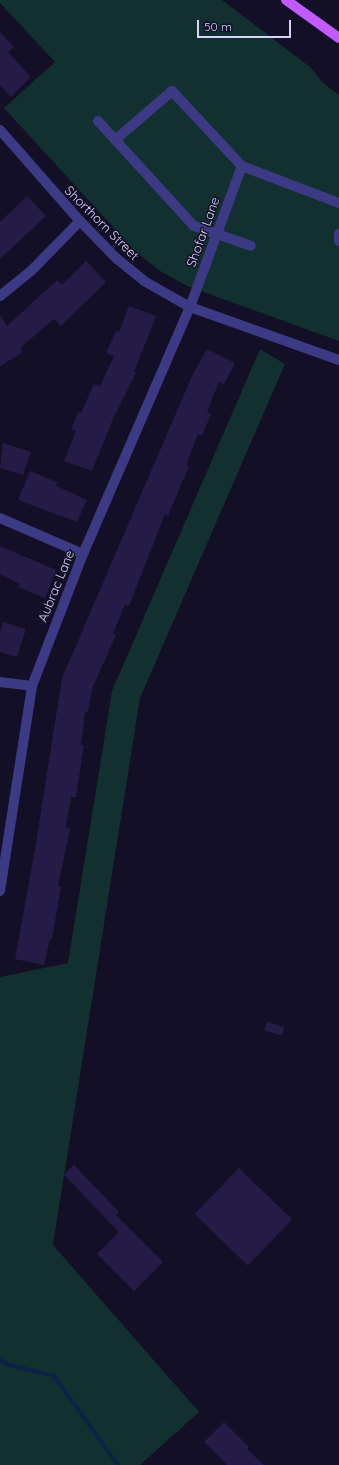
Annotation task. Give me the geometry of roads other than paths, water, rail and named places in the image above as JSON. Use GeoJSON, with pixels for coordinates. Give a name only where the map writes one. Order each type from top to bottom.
{"type":"FeatureCollection","features":[{"type":"Feature","properties":{"kind":"main road"},"geometry":{"type":"LineString","coordinates":[[286,0],[339,38]]}},
{"type":"Feature","properties":{"kind":"street"},"geometry":{"type":"LineString","coordinates":[[115,140],[172,91],[242,166],[339,203]]}},
{"type":"Feature","properties":{"kind":"street"},"geometry":{"type":"LineString","coordinates":[[98,121],[194,226],[251,246]]}},
{"type":"Feature","properties":{"kind":"street","name":"Shorthorn Street"},"geometry":{"type":"LineString","coordinates":[[0,130],[80,221],[116,258],[144,281],[190,307],[339,360]]}},
{"type":"Feature","properties":{"kind":"street","name":"Shofar Lane"},"geometry":{"type":"LineString","coordinates":[[190,307],[242,166]]}},
{"type":"Feature","properties":{"kind":"street"},"geometry":{"type":"LineString","coordinates":[[0,296],[31,271],[80,221]]}},
{"type":"Feature","properties":{"kind":"street"},"geometry":{"type":"LineString","coordinates":[[339,234],[339,241]]}},
{"type":"Feature","properties":{"kind":"street","name":"Aubrac Lane"},"geometry":{"type":"LineString","coordinates":[[0,891],[32,686],[83,554],[190,307]]}},
{"type":"Feature","properties":{"kind":"street"},"geometry":{"type":"LineString","coordinates":[[0,518],[83,554]]}},
{"type":"Feature","properties":{"kind":"street"},"geometry":{"type":"LineString","coordinates":[[0,682],[32,686]]}},
{"type":"Feature","properties":{"kind":"waterway"},"geometry":{"type":"LineString","coordinates":[[0,1360],[9,1365],[54,1376],[118,1465]]}}]}
